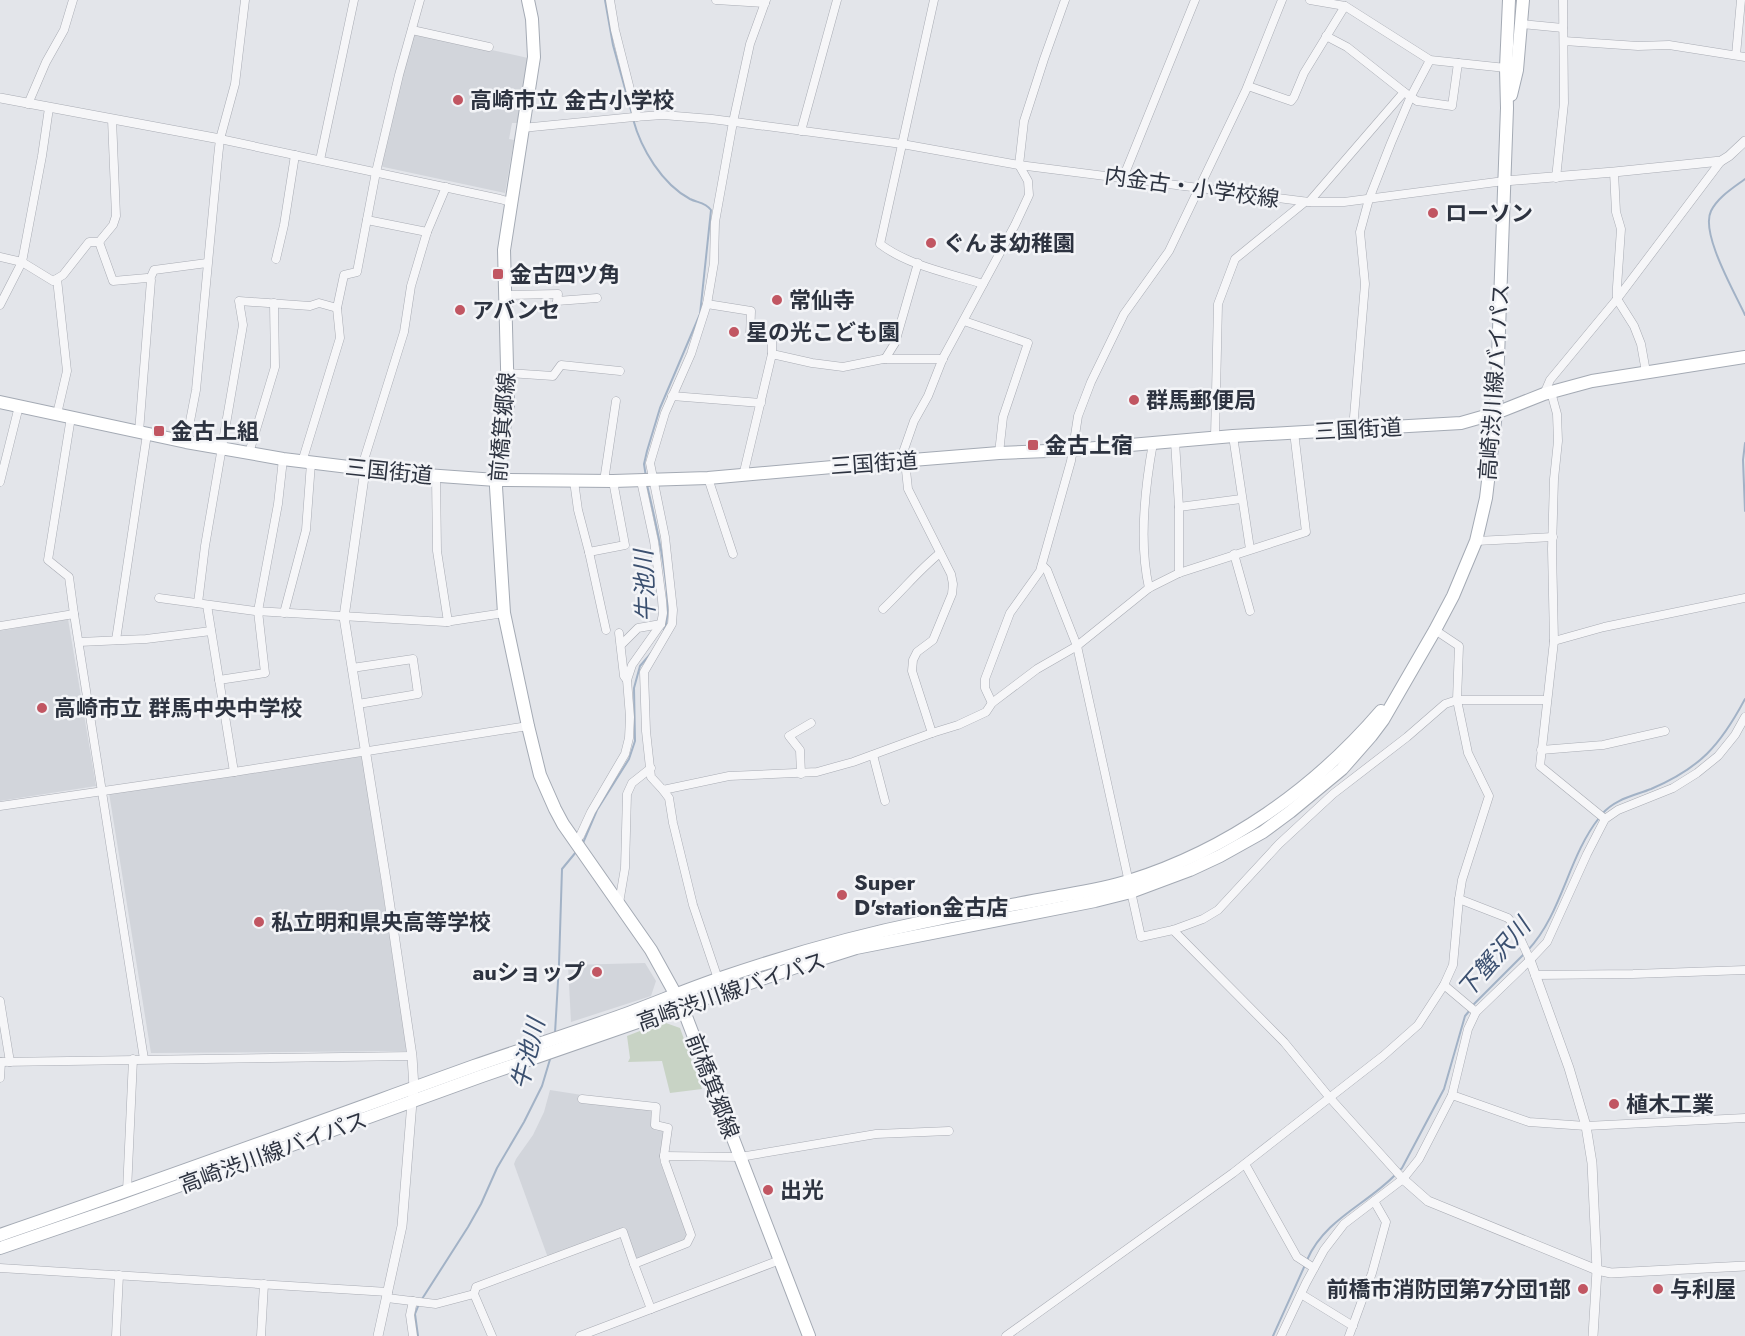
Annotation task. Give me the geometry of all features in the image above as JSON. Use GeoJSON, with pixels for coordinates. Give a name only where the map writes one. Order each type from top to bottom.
{"type":"FeatureCollection","features":[{"type":"Feature","properties":{"kind":"main road","name":"高崎渋川線バイパス"},"geometry":{"type":"LineString","coordinates":[[0,1248],[799,966],[856,948],[1095,902],[1238,833],[1286,801],[1326,768],[1352,743],[1410,675],[1453,596],[1476,541],[1486,498],[1496,413],[1509,0]]}},
{"type":"Feature","properties":{"kind":"main road","name":"高崎渋川線バイパス"},"geometry":{"type":"LineString","coordinates":[[1507,108],[1517,70],[1523,0]]}},
{"type":"Feature","properties":{"kind":"main road","name":"前橋箕郷線"},"geometry":{"type":"LineString","coordinates":[[530,2],[534,32],[534,57],[504,250],[508,405],[496,480],[504,613],[528,726],[540,775],[547,792],[555,809],[651,950],[677,994],[809,1336]]}},
{"type":"Feature","properties":{"kind":"main road","name":"三国街道"},"geometry":{"type":"LineString","coordinates":[[0,402],[186,442],[283,459],[365,470],[496,480],[609,481],[743,476],[799,469],[999,453],[1072,450],[1215,437],[1461,423],[1496,413],[1547,393],[1592,381],[1745,357]]}},
{"type":"Feature","properties":{"kind":"main road","name":"高崎渋川線バイパス"},"geometry":{"type":"LineString","coordinates":[[0,1235],[796,953],[853,937],[973,912],[1093,890],[1130,886]]}},
{"type":"Feature","properties":{"kind":"street"},"geometry":{"type":"LineString","coordinates":[[28,104],[46,62],[64,30],[73,0]]}},
{"type":"Feature","properties":{"kind":"street"},"geometry":{"type":"LineString","coordinates":[[186,442],[196,390],[220,139],[235,84],[244,0]]}},
{"type":"Feature","properties":{"kind":"street"},"geometry":{"type":"LineString","coordinates":[[320,160],[354,0]]}},
{"type":"Feature","properties":{"kind":"street"},"geometry":{"type":"LineString","coordinates":[[285,613],[306,530],[306,462],[340,338],[337,308],[344,275],[357,272],[376,172],[420,0]]}},
{"type":"Feature","properties":{"kind":"street"},"geometry":{"type":"LineString","coordinates":[[610,0],[633,117]]}},
{"type":"Feature","properties":{"kind":"street"},"geometry":{"type":"LineString","coordinates":[[627,680],[632,665],[661,624],[663,613],[647,480],[656,440],[691,354],[707,304],[714,263],[715,222],[733,122],[750,44],[766,1],[716,0]]}},
{"type":"Feature","properties":{"kind":"street"},"geometry":{"type":"LineString","coordinates":[[801,130],[837,0]]}},
{"type":"Feature","properties":{"kind":"street"},"geometry":{"type":"LineString","coordinates":[[934,0],[880,244],[918,263],[983,284]]}},
{"type":"Feature","properties":{"kind":"street"},"geometry":{"type":"LineString","coordinates":[[932,733],[912,671],[913,660],[917,652],[933,640],[952,594],[953,584],[951,574],[908,489],[902,461],[914,421],[928,396],[943,359],[1029,195],[1028,181],[1019,165],[1024,121],[1065,0]]}},
{"type":"Feature","properties":{"kind":"street"},"geometry":{"type":"LineString","coordinates":[[1123,178],[1195,0]]}},
{"type":"Feature","properties":{"kind":"street"},"geometry":{"type":"LineString","coordinates":[[992,704],[985,688],[985,679],[1010,613],[1040,571],[1071,461],[1078,416],[1095,372],[1124,314],[1169,251],[1248,86],[1282,0]]}},
{"type":"Feature","properties":{"kind":"street"},"geometry":{"type":"LineString","coordinates":[[1310,0],[1344,6],[1430,60],[1506,68]]}},
{"type":"Feature","properties":{"kind":"street"},"geometry":{"type":"LineString","coordinates":[[1556,178],[1564,109],[1563,0]]}},
{"type":"Feature","properties":{"kind":"street"},"geometry":{"type":"LineString","coordinates":[[1736,55],[1741,0]]}},
{"type":"Feature","properties":{"kind":"street"},"geometry":{"type":"LineString","coordinates":[[1248,86],[1292,101],[1304,73],[1344,6]]}},
{"type":"Feature","properties":{"kind":"street"},"geometry":{"type":"LineString","coordinates":[[1521,24],[1563,28]]}},
{"type":"Feature","properties":{"kind":"street"},"geometry":{"type":"LineString","coordinates":[[412,30],[489,47]]}},
{"type":"Feature","properties":{"kind":"street"},"geometry":{"type":"LineString","coordinates":[[1326,36],[1347,47],[1417,101],[1452,106],[1458,63]]}},
{"type":"Feature","properties":{"kind":"street"},"geometry":{"type":"LineString","coordinates":[[1564,41],[1627,46],[1669,45],[1745,57]]}},
{"type":"Feature","properties":{"kind":"street"},"geometry":{"type":"LineString","coordinates":[[1215,437],[1216,313],[1235,259],[1307,202],[1408,94],[1430,60]]}},
{"type":"Feature","properties":{"kind":"street"},"geometry":{"type":"LineString","coordinates":[[1353,429],[1365,284],[1360,232],[1369,199],[1408,94]]}},
{"type":"Feature","properties":{"kind":"street"},"geometry":{"type":"LineString","coordinates":[[0,98],[220,139],[510,202]]}},
{"type":"Feature","properties":{"kind":"street"},"geometry":{"type":"LineString","coordinates":[[0,304],[22,262],[49,108]]}},
{"type":"Feature","properties":{"kind":"street","name":"内金古・小学校線"},"geometry":{"type":"LineString","coordinates":[[522,128],[663,116],[733,122],[902,144],[1019,165],[1307,202],[1369,199],[1504,182],[1720,160]]}},
{"type":"Feature","properties":{"kind":"street"},"geometry":{"type":"LineString","coordinates":[[0,257],[22,262],[53,281],[63,275],[89,243],[99,242],[113,225],[116,216],[111,120]]}},
{"type":"Feature","properties":{"kind":"street"},"geometry":{"type":"LineString","coordinates":[[1605,819],[1540,766],[1554,641],[1554,479],[1558,441],[1557,414],[1547,393],[1550,380],[1668,233],[1720,160],[1729,156],[1745,141]]}},
{"type":"Feature","properties":{"kind":"street"},"geometry":{"type":"LineString","coordinates":[[276,259],[284,225],[294,155]]}},
{"type":"Feature","properties":{"kind":"street"},"geometry":{"type":"LineString","coordinates":[[1614,172],[1616,212],[1621,229],[1617,299],[1634,326],[1641,345],[1646,372]]}},
{"type":"Feature","properties":{"kind":"street"},"geometry":{"type":"LineString","coordinates":[[378,1336],[402,1226],[414,1088],[412,1056],[345,617],[365,470],[363,462],[404,332],[411,286],[427,232],[446,187]]}},
{"type":"Feature","properties":{"kind":"street"},"geometry":{"type":"LineString","coordinates":[[367,220],[427,232]]}},
{"type":"Feature","properties":{"kind":"street"},"geometry":{"type":"LineString","coordinates":[[99,242],[113,281],[150,279]]}},
{"type":"Feature","properties":{"kind":"street"},"geometry":{"type":"LineString","coordinates":[[116,640],[143,433],[150,279],[154,270],[207,263]]}},
{"type":"Feature","properties":{"kind":"street"},"geometry":{"type":"LineString","coordinates":[[885,359],[895,343],[918,263]]}},
{"type":"Feature","properties":{"kind":"street"},"geometry":{"type":"LineString","coordinates":[[57,279],[67,371],[57,414]]}},
{"type":"Feature","properties":{"kind":"street"},"geometry":{"type":"LineString","coordinates":[[504,295],[558,294],[557,301],[597,298]]}},
{"type":"Feature","properties":{"kind":"street"},"geometry":{"type":"LineString","coordinates":[[198,603],[205,546],[243,325],[239,301],[310,306],[319,303],[337,308]]}},
{"type":"Feature","properties":{"kind":"street"},"geometry":{"type":"LineString","coordinates":[[249,453],[275,367],[274,303]]}},
{"type":"Feature","properties":{"kind":"street"},"geometry":{"type":"LineString","coordinates":[[707,304],[751,311],[750,337],[772,340],[772,354],[743,476]]}},
{"type":"Feature","properties":{"kind":"street"},"geometry":{"type":"LineString","coordinates":[[964,321],[1028,343],[1003,417],[999,453]]}},
{"type":"Feature","properties":{"kind":"street"},"geometry":{"type":"LineString","coordinates":[[772,354],[843,367],[885,359],[943,359]]}},
{"type":"Feature","properties":{"kind":"street"},"geometry":{"type":"LineString","coordinates":[[508,373],[554,376],[561,365],[620,371]]}},
{"type":"Feature","properties":{"kind":"street"},"geometry":{"type":"LineString","coordinates":[[672,396],[761,403]]}},
{"type":"Feature","properties":{"kind":"street"},"geometry":{"type":"LineString","coordinates":[[589,552],[625,545],[609,481],[616,401]]}},
{"type":"Feature","properties":{"kind":"street"},"geometry":{"type":"LineString","coordinates":[[0,482],[19,406]]}},
{"type":"Feature","properties":{"kind":"street"},"geometry":{"type":"LineString","coordinates":[[71,417],[48,560],[69,577],[144,1059]]}},
{"type":"Feature","properties":{"kind":"street"},"geometry":{"type":"LineString","coordinates":[[663,790],[729,776],[801,774],[832,768],[958,725],[986,712],[992,704],[1037,669],[1077,646],[1149,588],[1179,573],[1306,531],[1294,432]]}},
{"type":"Feature","properties":{"kind":"street"},"geometry":{"type":"LineString","coordinates":[[1233,436],[1250,549]]}},
{"type":"Feature","properties":{"kind":"street"},"geometry":{"type":"LineString","coordinates":[[1175,441],[1179,507],[1179,573]]}},
{"type":"Feature","properties":{"kind":"street"},"geometry":{"type":"LineString","coordinates":[[1149,588],[1144,568],[1146,484],[1153,443]]}},
{"type":"Feature","properties":{"kind":"street"},"geometry":{"type":"LineString","coordinates":[[219,680],[265,673],[258,611],[278,504],[283,459]]}},
{"type":"Feature","properties":{"kind":"street"},"geometry":{"type":"LineString","coordinates":[[436,476],[437,551],[448,622]]}},
{"type":"Feature","properties":{"kind":"street"},"geometry":{"type":"LineString","coordinates":[[708,478],[734,554]]}},
{"type":"Feature","properties":{"kind":"street"},"geometry":{"type":"LineString","coordinates":[[647,480],[665,537],[673,610],[672,624],[644,672],[646,731],[651,777],[669,798],[693,905],[718,979]]}},
{"type":"Feature","properties":{"kind":"street"},"geometry":{"type":"LineString","coordinates":[[574,481],[578,510],[606,630]]}},
{"type":"Feature","properties":{"kind":"street"},"geometry":{"type":"LineString","coordinates":[[1179,507],[1241,499]]}},
{"type":"Feature","properties":{"kind":"street"},"geometry":{"type":"LineString","coordinates":[[1476,541],[1553,537]]}},
{"type":"Feature","properties":{"kind":"street"},"geometry":{"type":"LineString","coordinates":[[884,609],[921,568],[940,553]]}},
{"type":"Feature","properties":{"kind":"street"},"geometry":{"type":"LineString","coordinates":[[1234,554],[1250,611]]}},
{"type":"Feature","properties":{"kind":"street"},"geometry":{"type":"LineString","coordinates":[[1042,565],[1047,570],[1077,646],[1141,937],[1173,930],[1203,919],[1218,910],[1280,844],[1333,794],[1407,737],[1445,704],[1457,699],[1547,700]]}},
{"type":"Feature","properties":{"kind":"street"},"geometry":{"type":"LineString","coordinates":[[159,598],[258,611],[448,622],[504,613]]}},
{"type":"Feature","properties":{"kind":"street"},"geometry":{"type":"LineString","coordinates":[[1554,641],[1604,627],[1745,598]]}},
{"type":"Feature","properties":{"kind":"street"},"geometry":{"type":"LineString","coordinates":[[207,605],[234,772]]}},
{"type":"Feature","properties":{"kind":"street"},"geometry":{"type":"LineString","coordinates":[[0,626],[74,614]]}},
{"type":"Feature","properties":{"kind":"street"},"geometry":{"type":"LineString","coordinates":[[621,645],[638,628],[661,624]]}},
{"type":"Feature","properties":{"kind":"street"},"geometry":{"type":"LineString","coordinates":[[1006,1336],[1245,1164],[1383,1056],[1418,1025],[1444,985],[1452,965],[1462,880],[1489,796],[1468,753],[1457,699],[1460,646],[1435,630]]}},
{"type":"Feature","properties":{"kind":"street"},"geometry":{"type":"LineString","coordinates":[[79,642],[146,639],[211,631]]}},
{"type":"Feature","properties":{"kind":"street"},"geometry":{"type":"LineString","coordinates":[[579,846],[580,836],[591,812],[625,754],[629,738],[629,697],[619,633]]}},
{"type":"Feature","properties":{"kind":"street"},"geometry":{"type":"LineString","coordinates":[[352,668],[413,659],[418,694],[358,704]]}},
{"type":"Feature","properties":{"kind":"street"},"geometry":{"type":"LineString","coordinates":[[629,697],[645,696]]}},
{"type":"Feature","properties":{"kind":"street"},"geometry":{"type":"LineString","coordinates":[[1281,1336],[1324,1250],[1344,1224],[1403,1179],[1419,1158],[1452,1095],[1468,1029],[1476,1012],[1547,942],[1605,819],[1618,810],[1673,789],[1698,773],[1718,756],[1735,735],[1745,717]]}},
{"type":"Feature","properties":{"kind":"street"},"geometry":{"type":"LineString","coordinates":[[801,774],[800,750],[789,736],[811,723]]}},
{"type":"Feature","properties":{"kind":"street"},"geometry":{"type":"LineString","coordinates":[[0,806],[528,726]]}},
{"type":"Feature","properties":{"kind":"street"},"geometry":{"type":"LineString","coordinates":[[1541,750],[1603,745],[1665,731]]}},
{"type":"Feature","properties":{"kind":"street"},"geometry":{"type":"LineString","coordinates":[[873,755],[885,801]]}},
{"type":"Feature","properties":{"kind":"street"},"geometry":{"type":"LineString","coordinates":[[619,904],[625,868],[627,794],[632,783],[651,768]]}},
{"type":"Feature","properties":{"kind":"street"},"geometry":{"type":"LineString","coordinates":[[1459,899],[1508,918],[1514,925],[1530,960],[1569,1068],[1586,1126],[1592,1163],[1597,1270],[1593,1336]]}},
{"type":"Feature","properties":{"kind":"street"},"geometry":{"type":"LineString","coordinates":[[1173,930],[1284,1042],[1330,1098],[1403,1179],[1428,1201],[1597,1270],[1611,1273],[1745,1266]]}},
{"type":"Feature","properties":{"kind":"street"},"geometry":{"type":"LineString","coordinates":[[1535,975],[1745,970]]}},
{"type":"Feature","properties":{"kind":"street"},"geometry":{"type":"LineString","coordinates":[[1444,985],[1476,1012]]}},
{"type":"Feature","properties":{"kind":"street"},"geometry":{"type":"LineString","coordinates":[[0,1000],[10,1062]]}},
{"type":"Feature","properties":{"kind":"street"},"geometry":{"type":"LineString","coordinates":[[0,1078],[1,1062],[412,1056]]}},
{"type":"Feature","properties":{"kind":"street"},"geometry":{"type":"LineString","coordinates":[[127,1191],[133,1059]]}},
{"type":"Feature","properties":{"kind":"street"},"geometry":{"type":"LineString","coordinates":[[1452,1095],[1528,1122],[1586,1126],[1745,1118]]}},
{"type":"Feature","properties":{"kind":"street"},"geometry":{"type":"LineString","coordinates":[[582,1099],[656,1107],[655,1125],[668,1128],[665,1162],[691,1235],[687,1243],[634,1264]]}},
{"type":"Feature","properties":{"kind":"street"},"geometry":{"type":"LineString","coordinates":[[664,1156],[740,1157],[876,1134],[949,1131]]}},
{"type":"Feature","properties":{"kind":"street"},"geometry":{"type":"LineString","coordinates":[[1245,1164],[1297,1257],[1314,1268]]}},
{"type":"Feature","properties":{"kind":"street"},"geometry":{"type":"LineString","coordinates":[[1349,1336],[1372,1273],[1386,1222],[1374,1201]]}},
{"type":"Feature","properties":{"kind":"street"},"geometry":{"type":"LineString","coordinates":[[492,1336],[474,1294],[476,1287],[623,1232],[651,1309]]}},
{"type":"Feature","properties":{"kind":"street"},"geometry":{"type":"LineString","coordinates":[[580,1336],[780,1260]]}},
{"type":"Feature","properties":{"kind":"street"},"geometry":{"type":"LineString","coordinates":[[0,1268],[264,1284],[388,1295],[419,1302],[444,1303],[474,1294]]}},
{"type":"Feature","properties":{"kind":"street"},"geometry":{"type":"LineString","coordinates":[[116,1336],[119,1275]]}},
{"type":"Feature","properties":{"kind":"street"},"geometry":{"type":"LineString","coordinates":[[261,1336],[264,1284]]}},
{"type":"Feature","properties":{"kind":"street"},"geometry":{"type":"LineString","coordinates":[[1301,1294],[1353,1326]]}},
{"type":"Feature","properties":{"kind":"street"},"geometry":{"type":"LineString","coordinates":[[412,1336],[410,1315],[419,1302]]}},
{"type":"Feature","properties":{"kind":"shaded area","name":"高崎市立 金古小学校"},"geometry":{"type":"Polygon","coordinates":[[[414,33],[528,58],[517,123],[512,123],[509,139],[514,140],[505,193],[379,166],[414,33]]]}},
{"type":"Feature","properties":{"kind":"shaded area","name":"高崎市立 群馬中央中学校"},"geometry":{"type":"Polygon","coordinates":[[[68,619],[96,786],[0,801],[0,631],[68,619]]]}},
{"type":"Feature","properties":{"kind":"shaded area","name":"私立明和県央高等学校"},"geometry":{"type":"Polygon","coordinates":[[[362,756],[407,1051],[151,1053],[109,793],[362,756]]]}},
{"type":"Feature","properties":{"kind":"shaded area"},"geometry":{"type":"Polygon","coordinates":[[[645,963],[656,981],[651,996],[571,1022],[568,965],[645,963]]]}},
{"type":"Feature","properties":{"kind":"shaded area"},"geometry":{"type":"Polygon","coordinates":[[[550,1090],[582,1095],[581,1101],[651,1110],[654,1130],[664,1133],[660,1162],[688,1236],[686,1241],[639,1259],[634,1256],[626,1233],[551,1257],[547,1255],[514,1164],[533,1135],[544,1112],[550,1090]]]}},
{"type":"Feature","properties":{"kind":"green space"},"geometry":{"type":"Polygon","coordinates":[[[663,1022],[680,1028],[702,1089],[670,1093],[662,1061],[628,1062],[630,1058],[627,1036],[663,1022]]]}},
{"type":"Feature","properties":{"kind":"waterway","name":"牛池川"},"geometry":{"type":"LineString","coordinates":[[605,0],[613,45],[632,114]]}},
{"type":"Feature","properties":{"kind":"waterway","name":"牛池川"},"geometry":{"type":"LineString","coordinates":[[633,119],[647,154],[662,175],[680,192],[711,210],[700,314],[660,408],[644,464],[646,477]]}},
{"type":"Feature","properties":{"kind":"waterway","name":"下蟹沢川"},"geometry":{"type":"LineString","coordinates":[[1745,179],[1718,201],[1711,211],[1709,221],[1714,248],[1745,315]]}},
{"type":"Feature","properties":{"kind":"waterway","name":"下蟹沢川"},"geometry":{"type":"LineString","coordinates":[[1745,443],[1743,460],[1745,511]]}},
{"type":"Feature","properties":{"kind":"waterway","name":"牛池川"},"geometry":{"type":"LineString","coordinates":[[647,485],[666,581],[667,618],[664,630]]}},
{"type":"Feature","properties":{"kind":"waterway","name":"牛池川"},"geometry":{"type":"LineString","coordinates":[[583,843],[597,810],[629,759],[635,741],[634,688],[640,666],[653,651]]}},
{"type":"Feature","properties":{"kind":"waterway","name":"下蟹沢川"},"geometry":{"type":"LineString","coordinates":[[1602,814],[1618,801],[1668,781],[1696,764],[1727,730],[1745,699]]}},
{"type":"Feature","properties":{"kind":"waterway","name":"下蟹沢川"},"geometry":{"type":"LineString","coordinates":[[1528,950],[1540,936],[1549,920],[1588,833],[1599,818]]}},
{"type":"Feature","properties":{"kind":"waterway","name":"牛池川"},"geometry":{"type":"LineString","coordinates":[[555,1033],[562,869],[576,852]]}},
{"type":"Feature","properties":{"kind":"waterway","name":"下蟹沢川"},"geometry":{"type":"LineString","coordinates":[[1473,1005],[1524,954]]}},
{"type":"Feature","properties":{"kind":"waterway","name":"下蟹沢川"},"geometry":{"type":"LineString","coordinates":[[1399,1171],[1444,1089],[1465,1016],[1470,1010]]}},
{"type":"Feature","properties":{"kind":"waterway","name":"牛池川"},"geometry":{"type":"LineString","coordinates":[[422,1299],[481,1204],[497,1168],[542,1086],[551,1056]]}},
{"type":"Feature","properties":{"kind":"waterway","name":"下蟹沢川"},"geometry":{"type":"LineString","coordinates":[[1307,1260],[1324,1234],[1335,1223],[1395,1175]]}},
{"type":"Feature","properties":{"kind":"waterway","name":"下蟹沢川"},"geometry":{"type":"LineString","coordinates":[[1273,1336],[1305,1265]]}},
{"type":"Feature","properties":{"kind":"waterway","name":"牛池川"},"geometry":{"type":"LineString","coordinates":[[418,1336],[415,1314],[419,1304]]}},
{"type":"Feature","properties":{"kind":"place","name":"高崎市立 金古小学校"},"geometry":{"type":"Point","coordinates":[458,100]}},
{"type":"Feature","properties":{"kind":"place","name":"ローソン"},"geometry":{"type":"Point","coordinates":[1433,213]}},
{"type":"Feature","properties":{"kind":"place","name":"ぐんま幼稚園"},"geometry":{"type":"Point","coordinates":[931,243]}},
{"type":"Feature","properties":{"kind":"place","name":"金古四ツ角"},"geometry":{"type":"Point","coordinates":[498,274]}},
{"type":"Feature","properties":{"kind":"place","name":"常仙寺"},"geometry":{"type":"Point","coordinates":[777,300]}},
{"type":"Feature","properties":{"kind":"place","name":"アバンセ"},"geometry":{"type":"Point","coordinates":[460,310]}},
{"type":"Feature","properties":{"kind":"place","name":"星の光こども園"},"geometry":{"type":"Point","coordinates":[734,332]}},
{"type":"Feature","properties":{"kind":"place","name":"群馬郵便局"},"geometry":{"type":"Point","coordinates":[1134,400]}},
{"type":"Feature","properties":{"kind":"place","name":"金古上組"},"geometry":{"type":"Point","coordinates":[159,431]}},
{"type":"Feature","properties":{"kind":"place","name":"金古上宿"},"geometry":{"type":"Point","coordinates":[1033,445]}},
{"type":"Feature","properties":{"kind":"place","name":"高崎市立 群馬中央中学校"},"geometry":{"type":"Point","coordinates":[42,708]}},
{"type":"Feature","properties":{"kind":"place","name":"Super D'station金古店"},"geometry":{"type":"Point","coordinates":[842,895]}},
{"type":"Feature","properties":{"kind":"place","name":"私立明和県央高等学校"},"geometry":{"type":"Point","coordinates":[259,922]}},
{"type":"Feature","properties":{"kind":"place","name":"auショップ"},"geometry":{"type":"Point","coordinates":[597,972]}},
{"type":"Feature","properties":{"kind":"place","name":"植木工業"},"geometry":{"type":"Point","coordinates":[1614,1104]}},
{"type":"Feature","properties":{"kind":"place","name":"出光"},"geometry":{"type":"Point","coordinates":[768,1190]}},
{"type":"Feature","properties":{"kind":"place","name":"前橋市消防団第7分団1部"},"geometry":{"type":"Point","coordinates":[1583,1289]}},
{"type":"Feature","properties":{"kind":"place","name":"与利屋"},"geometry":{"type":"Point","coordinates":[1658,1289]}}]}
